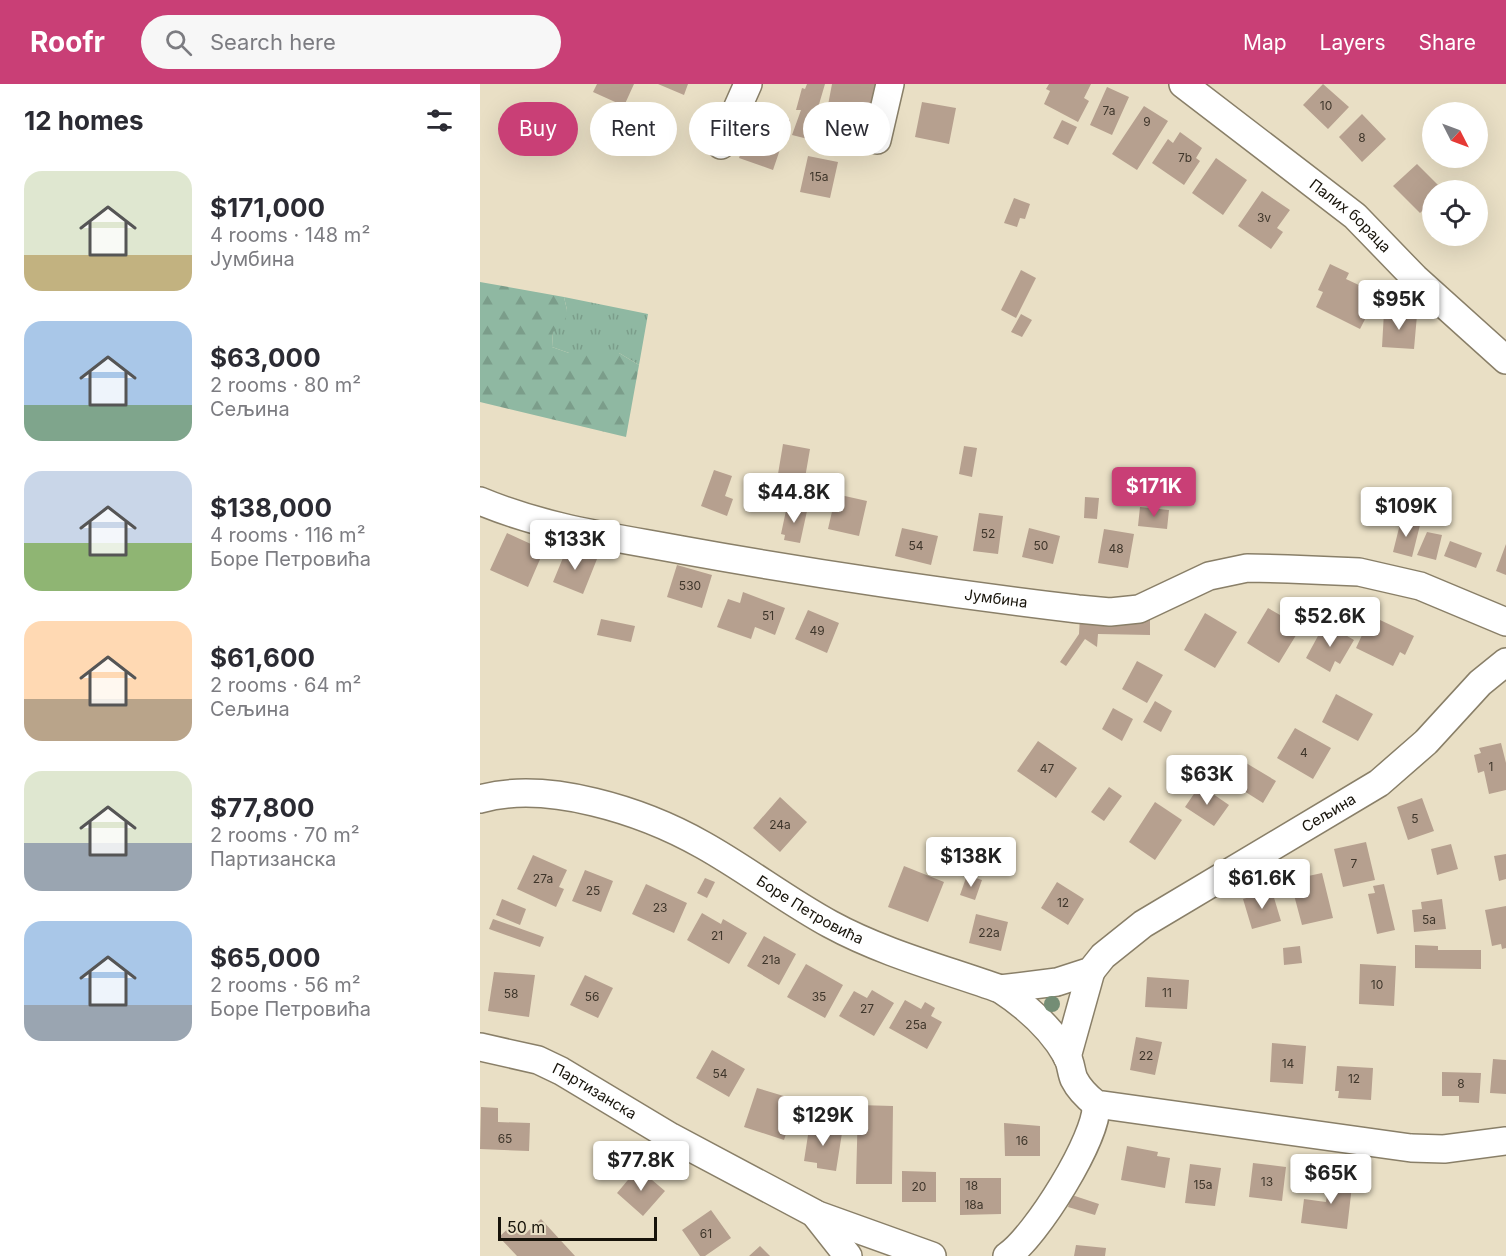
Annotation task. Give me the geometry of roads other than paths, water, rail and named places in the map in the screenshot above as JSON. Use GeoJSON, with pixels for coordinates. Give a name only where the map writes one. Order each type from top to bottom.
{"type":"FeatureCollection","features":[{"type":"Feature","properties":{"kind":"street"},"geometry":{"type":"LineString","coordinates":[[739,102],[747,84]]}},
{"type":"Feature","properties":{"kind":"street"},"geometry":{"type":"LineString","coordinates":[[886,102],[890,84]]}},
{"type":"Feature","properties":{"kind":"street","name":"Палих бораца"},"geometry":{"type":"LineString","coordinates":[[1183,84],[1355,216],[1422,285],[1506,360]]}},
{"type":"Feature","properties":{"kind":"street","name":"Јумбина"},"geometry":{"type":"LineString","coordinates":[[480,501],[516,516],[576,532],[791,570],[1066,608],[1110,612],[1139,609],[1209,576],[1247,568],[1288,569],[1359,572],[1420,586],[1506,622]]}},
{"type":"Feature","properties":{"kind":"street","name":"Сељина"},"geometry":{"type":"LineString","coordinates":[[1000,989],[1057,982],[1091,971],[1104,956],[1143,924],[1379,783],[1426,742],[1480,683],[1506,662]]}},
{"type":"Feature","properties":{"kind":"street","name":"Боре Петровића"},"geometry":{"type":"LineString","coordinates":[[480,799],[494,795],[537,792],[589,802],[644,818],[701,844],[831,924],[877,945],[1000,989],[1018,1000],[1036,1017],[1067,1057],[1074,1079],[1082,1092],[1095,1104]]}},
{"type":"Feature","properties":{"kind":"street"},"geometry":{"type":"LineString","coordinates":[[1067,1057],[1091,971]]}},
{"type":"Feature","properties":{"kind":"street","name":"Партизанска"},"geometry":{"type":"LineString","coordinates":[[480,1047],[538,1060],[561,1071],[711,1159],[814,1213],[848,1256]]}},
{"type":"Feature","properties":{"kind":"street"},"geometry":{"type":"LineString","coordinates":[[1007,1256],[1018,1249],[1046,1212],[1094,1123],[1095,1104],[1411,1148],[1444,1149],[1506,1141]]}},
{"type":"Feature","properties":{"kind":"street"},"geometry":{"type":"LineString","coordinates":[[814,1213],[932,1256]]}}]}
